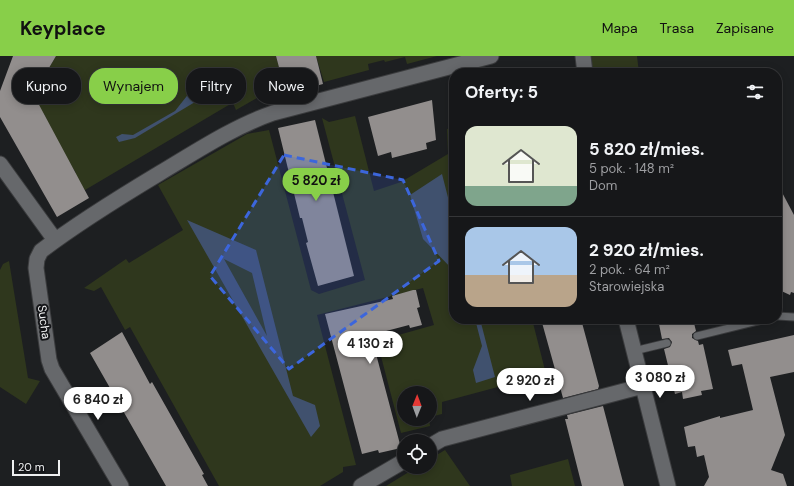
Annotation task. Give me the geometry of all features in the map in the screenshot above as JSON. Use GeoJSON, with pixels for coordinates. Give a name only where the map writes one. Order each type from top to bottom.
{"type":"FeatureCollection","features":[{"type":"Feature","properties":{"kind":"street","name":"Sucha"},"geometry":{"type":"LineString","coordinates":[[121,486],[52,369],[49,360],[36,268],[37,259],[41,251],[116,199],[206,146],[254,120],[273,113],[491,56]]}},
{"type":"Feature","properties":{"kind":"street"},"geometry":{"type":"LineString","coordinates":[[583,56],[584,68]]}},
{"type":"Feature","properties":{"kind":"street"},"geometry":{"type":"LineString","coordinates":[[0,164],[55,240]]}},
{"type":"Feature","properties":{"kind":"street"},"geometry":{"type":"LineString","coordinates":[[627,324],[668,486]]}},
{"type":"Feature","properties":{"kind":"street"},"geometry":{"type":"LineString","coordinates":[[437,442],[442,439],[643,386]]}},
{"type":"Feature","properties":{"kind":"street"},"geometry":{"type":"LineString","coordinates":[[361,486],[397,465]]}},
{"type":"Feature","properties":{"kind":"lane"},"geometry":{"type":"LineString","coordinates":[[782,316],[794,317]]}},
{"type":"Feature","properties":{"kind":"lane"},"geometry":{"type":"LineString","coordinates":[[697,336],[746,324]]}},
{"type":"Feature","properties":{"kind":"lane"},"geometry":{"type":"LineString","coordinates":[[634,351],[667,343]]}},
{"type":"Feature","properties":{"kind":"highlighted area"},"geometry":{"type":"Polygon","coordinates":[[[284,155],[403,180],[439,261],[289,369],[210,276],[284,155]]]}},
{"type":"Feature","properties":{"kind":"green space"},"geometry":{"type":"Polygon","coordinates":[[[56,56],[276,56],[279,68],[254,68],[254,100],[236,110],[233,104],[246,104],[246,68],[186,68],[186,104],[231,104],[85,190],[73,174],[76,173],[44,122],[47,120],[44,114],[40,116],[37,104],[81,104],[81,68],[49,68],[56,56]]]}},
{"type":"Feature","properties":{"kind":"green space"},"geometry":{"type":"Polygon","coordinates":[[[316,56],[437,56],[407,64],[405,57],[385,62],[384,60],[368,64],[369,70],[324,82],[316,56]]]}},
{"type":"Feature","properties":{"kind":"green space"},"geometry":{"type":"Polygon","coordinates":[[[591,56],[637,56],[638,68],[592,68],[591,56]]]}},
{"type":"Feature","properties":{"kind":"green space"},"geometry":{"type":"Polygon","coordinates":[[[355,116],[374,191],[401,182],[448,154],[447,129],[449,129],[449,324],[533,324],[546,374],[442,402],[442,414],[437,415],[437,386],[397,386],[397,418],[377,341],[434,325],[423,288],[317,315],[356,465],[343,467],[343,472],[320,486],[219,486],[130,327],[125,330],[101,287],[94,291],[84,288],[126,259],[129,263],[183,230],[158,185],[247,134],[269,130],[311,290],[319,294],[365,280],[322,118],[329,122],[355,116]]]}},
{"type":"Feature","properties":{"kind":"green space"},"geometry":{"type":"Polygon","coordinates":[[[9,261],[28,378],[40,381],[26,404],[0,387],[0,270],[3,264],[9,261]]]}},
{"type":"Feature","properties":{"kind":"green space"},"geometry":{"type":"Polygon","coordinates":[[[399,426],[430,426],[401,433],[399,426]]]}},
{"type":"Feature","properties":{"kind":"green space"},"geometry":{"type":"Polygon","coordinates":[[[445,450],[470,486],[386,486],[406,474],[437,474],[437,455],[445,450]]]}},
{"type":"Feature","properties":{"kind":"green space"},"geometry":{"type":"Polygon","coordinates":[[[568,459],[575,486],[512,486],[510,475],[568,459]]]}},
{"type":"Feature","properties":{"kind":"water"},"geometry":{"type":"Polygon","coordinates":[[[186,97],[186,104],[192,104],[135,138],[119,142],[116,137],[122,134],[133,135],[175,111],[186,97]]]}},
{"type":"Feature","properties":{"kind":"water"},"geometry":{"type":"Polygon","coordinates":[[[442,174],[449,201],[449,266],[423,239],[410,195],[442,174]]]}},
{"type":"Feature","properties":{"kind":"water"},"geometry":{"type":"Polygon","coordinates":[[[187,220],[256,250],[293,396],[315,405],[320,426],[311,437],[187,220]],[[224,259],[267,336],[252,273],[224,259]]]}},
{"type":"Feature","properties":{"kind":"water"},"geometry":{"type":"Polygon","coordinates":[[[476,324],[481,324],[495,377],[476,383],[473,370],[482,346],[476,324]]]}},
{"type":"Feature","properties":{"kind":"building"},"geometry":{"type":"Polygon","coordinates":[[[13,56],[56,56],[49,68],[12,68],[12,104],[39,104],[89,198],[57,217],[0,117],[0,91],[13,56]]]}},
{"type":"Feature","properties":{"kind":"building"},"geometry":{"type":"Polygon","coordinates":[[[276,56],[316,56],[323,84],[318,85],[318,68],[279,68],[276,56]]]}},
{"type":"Feature","properties":{"kind":"building"},"geometry":{"type":"Polygon","coordinates":[[[432,100],[436,140],[426,143],[427,149],[392,158],[391,152],[378,156],[368,117],[432,100]]]}},
{"type":"Feature","properties":{"kind":"building"},"geometry":{"type":"Polygon","coordinates":[[[315,120],[354,276],[318,286],[278,128],[315,120]]]}},
{"type":"Feature","properties":{"kind":"building"},"geometry":{"type":"Polygon","coordinates":[[[782,192],[794,215],[794,293],[791,292],[790,295],[782,291],[782,192]]]}},
{"type":"Feature","properties":{"kind":"building"},"geometry":{"type":"Polygon","coordinates":[[[416,290],[420,307],[417,308],[422,325],[410,328],[409,325],[371,335],[397,434],[397,449],[379,453],[378,450],[362,454],[325,314],[393,299],[392,296],[416,290]]]}},
{"type":"Feature","properties":{"kind":"building"},"geometry":{"type":"Polygon","coordinates":[[[542,324],[582,324],[599,386],[598,389],[563,398],[542,324]]]}},
{"type":"Feature","properties":{"kind":"building"},"geometry":{"type":"Polygon","coordinates":[[[659,324],[694,324],[696,331],[692,334],[692,338],[698,341],[699,345],[703,344],[713,389],[701,391],[702,395],[683,399],[682,392],[675,394],[664,349],[670,347],[672,342],[669,338],[662,339],[659,324]]]}},
{"type":"Feature","properties":{"kind":"building"},"geometry":{"type":"Polygon","coordinates":[[[122,332],[150,384],[152,382],[204,474],[202,475],[208,486],[166,486],[90,353],[122,332]]]}},
{"type":"Feature","properties":{"kind":"building"},"geometry":{"type":"Polygon","coordinates":[[[794,335],[794,372],[770,377],[785,435],[771,470],[783,474],[787,486],[704,486],[709,477],[704,455],[697,457],[695,446],[688,447],[684,427],[720,416],[720,418],[753,410],[742,364],[732,366],[728,350],[794,335]]]}},
{"type":"Feature","properties":{"kind":"building"},"geometry":{"type":"Polygon","coordinates":[[[603,406],[624,486],[582,486],[565,419],[568,419],[567,415],[603,406]]]}}]}
